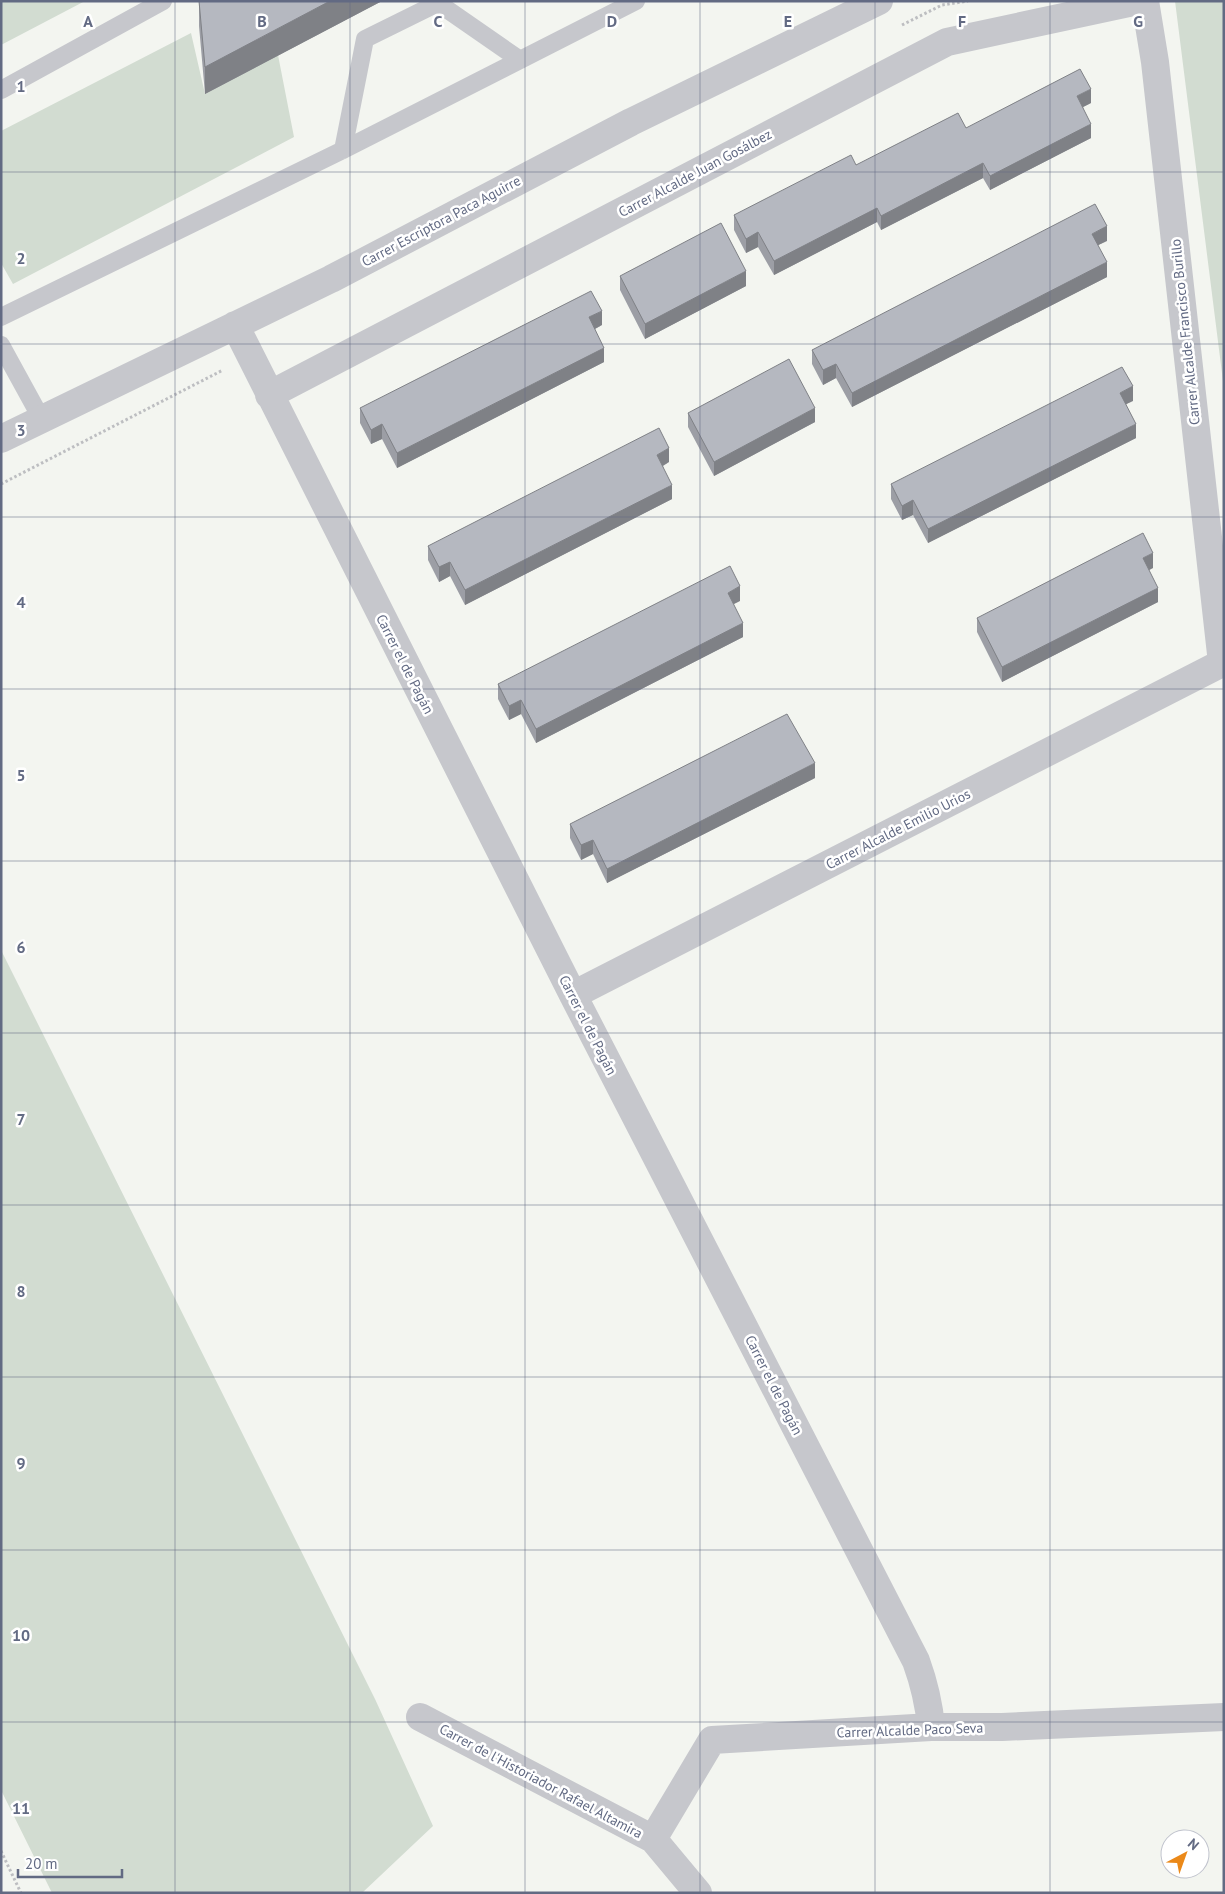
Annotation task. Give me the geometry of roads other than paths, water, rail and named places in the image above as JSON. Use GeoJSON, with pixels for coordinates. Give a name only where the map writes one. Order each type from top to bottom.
{"type":"FeatureCollection","features":[{"type":"Feature","properties":{"kind":"street","name":"Carrer Escriptora Paca Aguirre"},"geometry":{"type":"LineString","coordinates":[[1,439],[331,279],[631,122],[879,1]]}},
{"type":"Feature","properties":{"kind":"street","name":"Carrer Alcalde Juan Gosálbez"},"geometry":{"type":"LineString","coordinates":[[270,394],[947,42],[1138,1]]}},
{"type":"Feature","properties":{"kind":"street","name":"Carrer Alcalde Francisco Burillo"},"geometry":{"type":"LineString","coordinates":[[1145,1],[1155,62],[1223,663]]}},
{"type":"Feature","properties":{"kind":"street","name":"Carrer el de Pagán"},"geometry":{"type":"LineString","coordinates":[[235,325],[573,995],[916,1661],[925,1685],[931,1727]]}},
{"type":"Feature","properties":{"kind":"street","name":"Carrer Alcalde Emilio Urios"},"geometry":{"type":"LineString","coordinates":[[573,995],[1223,663]]}},
{"type":"Feature","properties":{"kind":"street","name":"Carrer de l'Historiador Rafael Altamira"},"geometry":{"type":"LineString","coordinates":[[420,1717],[653,1839],[698,1893]]}},
{"type":"Feature","properties":{"kind":"street","name":"Carrer Alcalde Paco Seva"},"geometry":{"type":"LineString","coordinates":[[653,1839],[712,1740],[931,1727],[1002,1727],[1224,1717]]}},
{"type":"Feature","properties":{"kind":"lane"},"geometry":{"type":"LineString","coordinates":[[1,90],[163,1]]}},
{"type":"Feature","properties":{"kind":"lane"},"geometry":{"type":"LineString","coordinates":[[598,21],[600,1]]}},
{"type":"Feature","properties":{"kind":"lane"},"geometry":{"type":"LineString","coordinates":[[1,317],[343,150],[636,1]]}},
{"type":"Feature","properties":{"kind":"lane"},"geometry":{"type":"LineString","coordinates":[[343,150],[365,38],[438,3],[520,60]]}},
{"type":"Feature","properties":{"kind":"lane"},"geometry":{"type":"LineString","coordinates":[[1,344],[41,418]]}}]}
